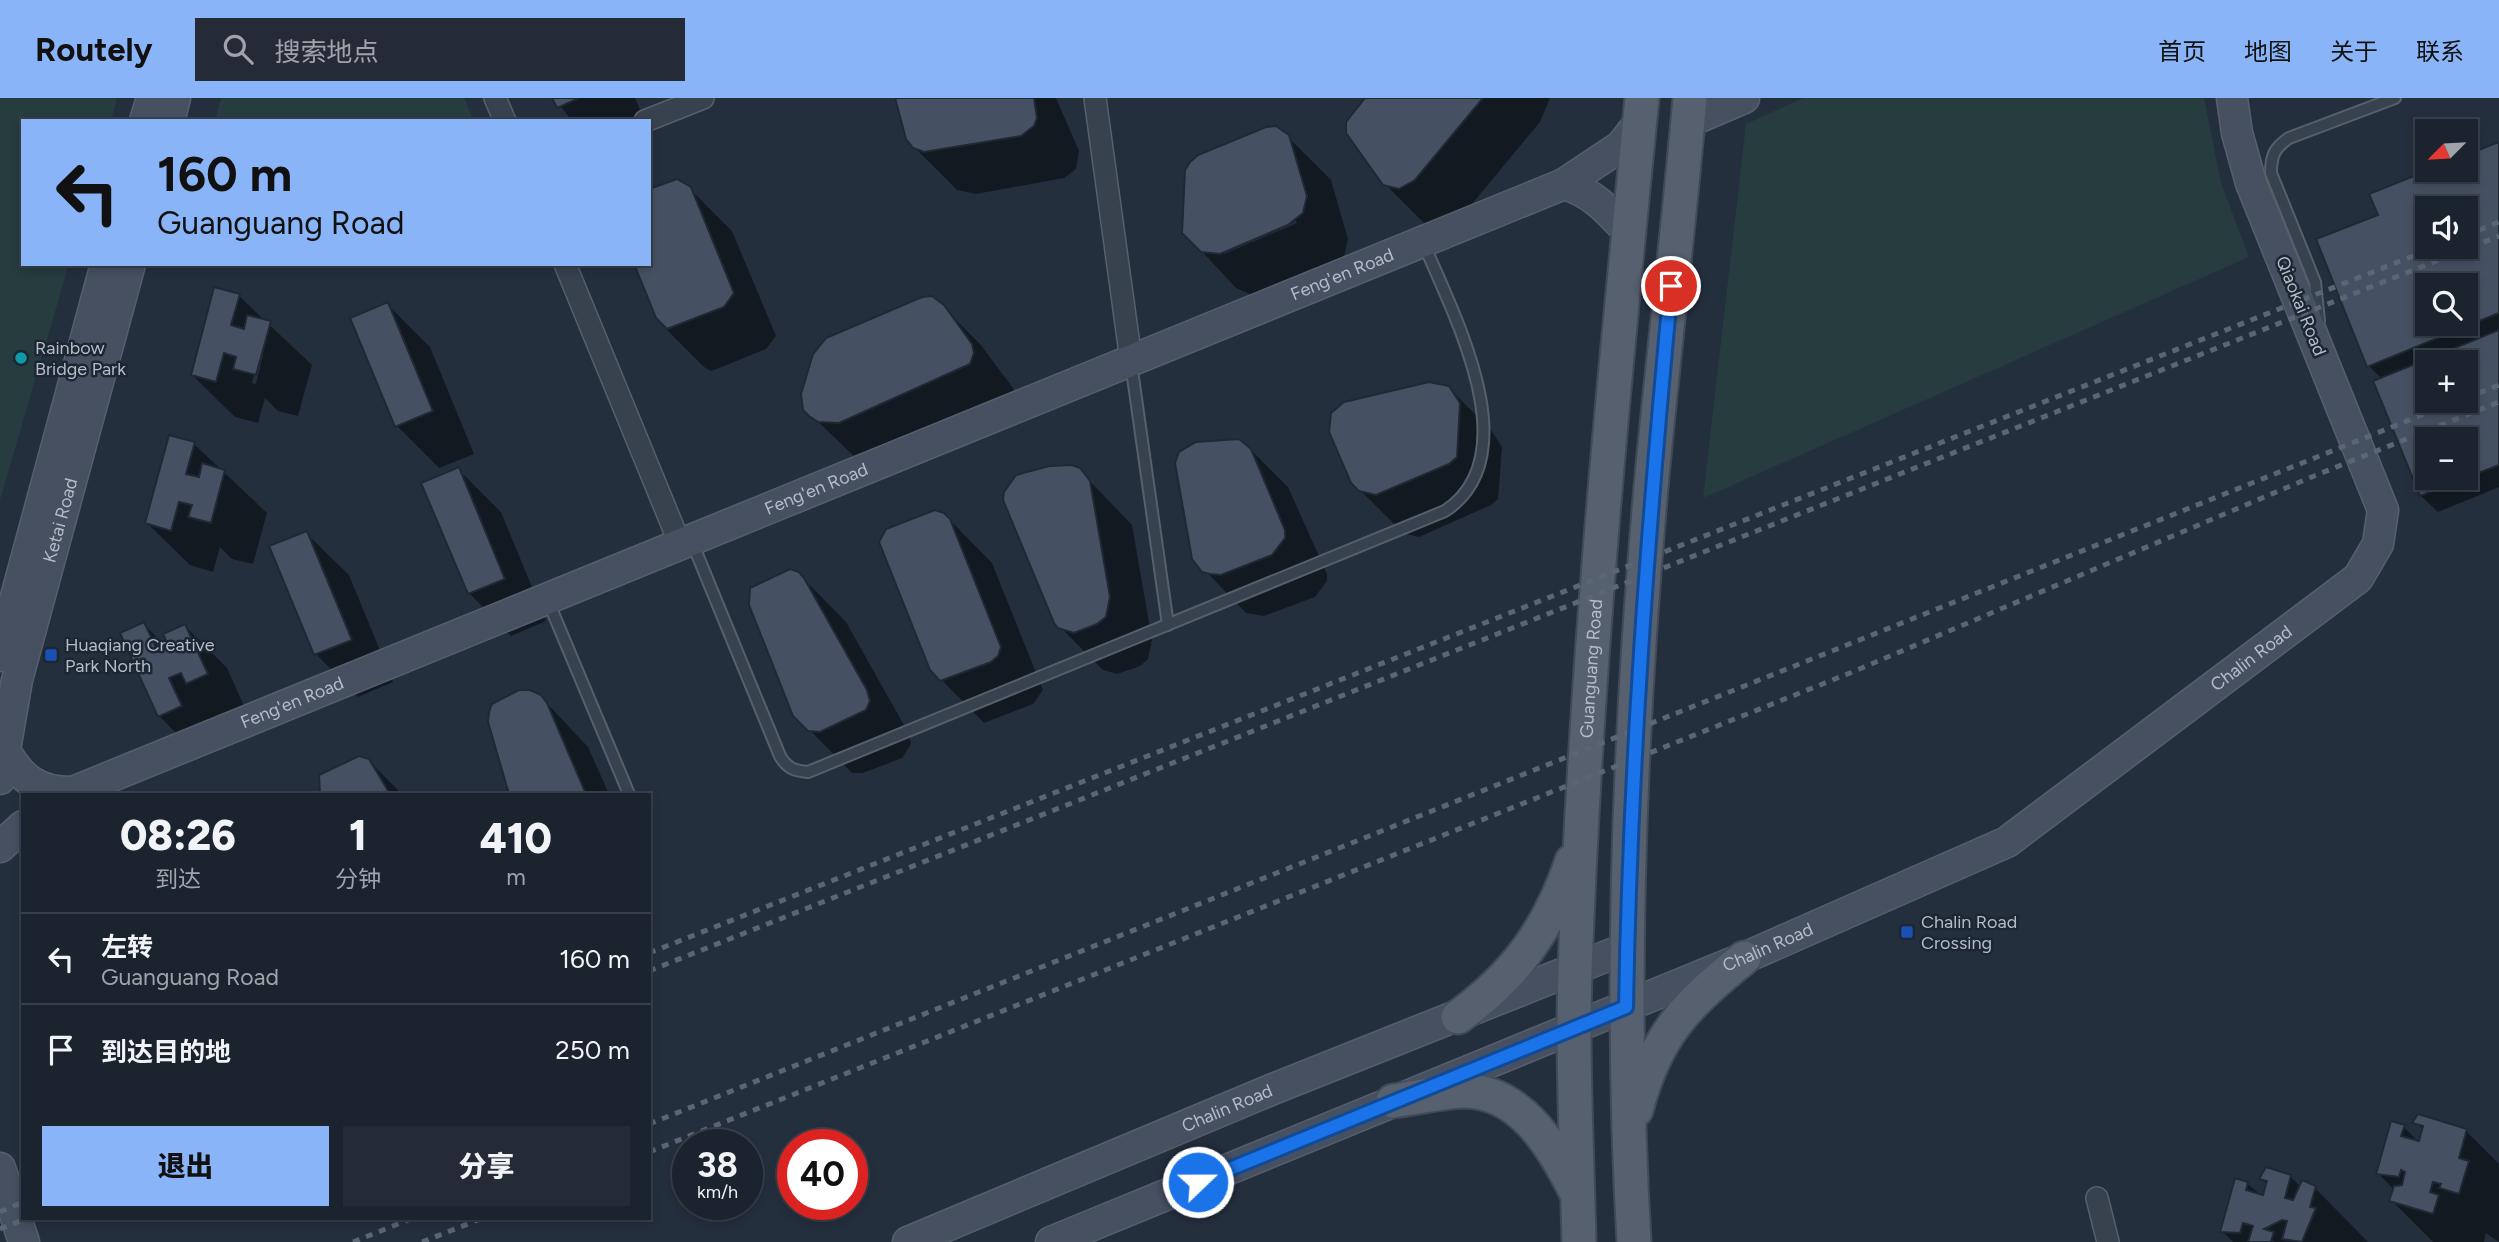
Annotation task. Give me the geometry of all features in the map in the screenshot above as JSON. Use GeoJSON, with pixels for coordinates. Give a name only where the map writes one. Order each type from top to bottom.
{"type":"FeatureCollection","features":[{"type":"Feature","properties":{"kind":"main road","name":"Guanguang Road"},"geometry":{"type":"LineString","coordinates":[[1579,1242],[1575,969],[1606,453],[1641,110]]}},
{"type":"Feature","properties":{"kind":"main road"},"geometry":{"type":"LineString","coordinates":[[1634,1242],[1628,1140],[1626,1007],[1637,690],[1651,491],[1689,110]]}},
{"type":"Feature","properties":{"kind":"main road"},"geometry":{"type":"LineString","coordinates":[[1458,1017],[1511,973],[1530,948],[1560,892],[1584,822]]}},
{"type":"Feature","properties":{"kind":"main road"},"geometry":{"type":"LineString","coordinates":[[1628,1140],[1654,1055],[1674,1022],[1698,995],[1744,958]]}},
{"type":"Feature","properties":{"kind":"main road"},"geometry":{"type":"LineString","coordinates":[[1393,1101],[1465,1091],[1486,1094],[1510,1104],[1545,1136],[1578,1195]]}},
{"type":"Feature","properties":{"kind":"street"},"geometry":{"type":"LineString","coordinates":[[146,119],[152,98]]}},
{"type":"Feature","properties":{"kind":"street"},"geometry":{"type":"LineString","coordinates":[[170,119],[175,98]]}},
{"type":"Feature","properties":{"kind":"street"},"geometry":{"type":"LineString","coordinates":[[495,98],[504,119]]}},
{"type":"Feature","properties":{"kind":"street"},"geometry":{"type":"LineString","coordinates":[[650,119],[704,98]]}},
{"type":"Feature","properties":{"kind":"street"},"geometry":{"type":"LineString","coordinates":[[1095,98],[1131,360]]}},
{"type":"Feature","properties":{"kind":"street"},"geometry":{"type":"LineString","coordinates":[[1689,110],[1744,98]]}},
{"type":"Feature","properties":{"kind":"street","name":"Qiaokai Road"},"geometry":{"type":"LineString","coordinates":[[2232,98],[2237,133],[2251,183],[2383,510]]}},
{"type":"Feature","properties":{"kind":"street","name":"Feng'en Road"},"geometry":{"type":"LineString","coordinates":[[4,749],[17,770],[31,784],[51,791],[69,793],[1564,184],[1621,146],[1641,110]]}},
{"type":"Feature","properties":{"kind":"street"},"geometry":{"type":"LineString","coordinates":[[1564,184],[1575,187],[1603,205],[1629,233]]}},
{"type":"Feature","properties":{"kind":"street","name":"Ketai Road"},"geometry":{"type":"LineString","coordinates":[[0,656],[105,266]]}},
{"type":"Feature","properties":{"kind":"street","name":"Ketai Road"},"geometry":{"type":"LineString","coordinates":[[0,779],[17,680],[129,266]]}},
{"type":"Feature","properties":{"kind":"street"},"geometry":{"type":"LineString","coordinates":[[566,266],[685,542]]}},
{"type":"Feature","properties":{"kind":"street","name":"Chalin Road"},"geometry":{"type":"LineString","coordinates":[[1051,1242],[1744,958],[2007,842],[2358,578],[2378,544],[2383,510]]}},
{"type":"Feature","properties":{"kind":"street"},"geometry":{"type":"LineString","coordinates":[[0,847],[21,828]]}},
{"type":"Feature","properties":{"kind":"street","name":"Chalin Road"},"geometry":{"type":"LineString","coordinates":[[908,1242],[1273,1089],[1627,948]]}},
{"type":"Feature","properties":{"kind":"street"},"geometry":{"type":"LineString","coordinates":[[0,1168],[24,1242]]}},
{"type":"Feature","properties":{"kind":"street"},"geometry":{"type":"LineString","coordinates":[[2097,1198],[2108,1242]]}},
{"type":"Feature","properties":{"kind":"lane"},"geometry":{"type":"LineString","coordinates":[[2323,362],[2315,282],[2271,173],[2271,157],[2279,145],[2289,138],[2395,98]]}},
{"type":"Feature","properties":{"kind":"lane"},"geometry":{"type":"LineString","coordinates":[[685,542],[780,756],[786,766],[795,771],[808,772],[1446,511],[1460,501],[1472,486],[1482,446],[1480,391],[1423,241]]}},
{"type":"Feature","properties":{"kind":"lane"},"geometry":{"type":"LineString","coordinates":[[1131,360],[1168,625]]}},
{"type":"Feature","properties":{"kind":"lane"},"geometry":{"type":"LineString","coordinates":[[547,599],[629,793]]}},
{"type":"Feature","properties":{"kind":"green space","name":"Rainbow Bridge Park"},"geometry":{"type":"Polygon","coordinates":[[[0,98],[117,98],[112,119],[21,119],[21,266],[68,266],[0,500],[0,98]]]}},
{"type":"Feature","properties":{"kind":"green space"},"geometry":{"type":"Polygon","coordinates":[[[221,98],[464,98],[473,119],[216,119],[221,98]]]}},
{"type":"Feature","properties":{"kind":"green space"},"geometry":{"type":"Polygon","coordinates":[[[1803,98],[2204,98],[2221,183],[2249,257],[1703,498],[1746,124],[1803,98]]]}},
{"type":"Feature","properties":{"kind":"building"},"geometry":{"type":"Polygon","coordinates":[[[552,98],[579,98],[557,108],[552,98]]]}},
{"type":"Feature","properties":{"kind":"building"},"geometry":{"type":"Polygon","coordinates":[[[895,98],[1034,98],[1037,118],[1034,126],[1021,136],[924,152],[913,148],[906,139],[895,98]]]}},
{"type":"Feature","properties":{"kind":"building"},"geometry":{"type":"Polygon","coordinates":[[[1365,98],[1483,98],[1415,180],[1399,189],[1383,185],[1346,133],[1346,122],[1365,98]]]}},
{"type":"Feature","properties":{"kind":"building"},"geometry":{"type":"Polygon","coordinates":[[[1276,126],[1289,135],[1307,196],[1303,213],[1288,225],[1220,254],[1201,252],[1182,233],[1185,170],[1198,155],[1266,127],[1276,126]]]}},
{"type":"Feature","properties":{"kind":"building"},"geometry":{"type":"Polygon","coordinates":[[[2499,142],[2499,313],[2478,322],[2478,273],[2415,273],[2415,336],[2443,336],[2367,367],[2316,239],[2378,215],[2369,194],[2415,176],[2415,182],[2478,182],[2478,150],[2499,142]]]}},
{"type":"Feature","properties":{"kind":"building"},"geometry":{"type":"Polygon","coordinates":[[[677,179],[691,187],[734,293],[724,307],[667,329],[656,318],[635,266],[651,266],[651,188],[677,179]]]}},
{"type":"Feature","properties":{"kind":"building"},"geometry":{"type":"Polygon","coordinates":[[[214,287],[240,294],[231,325],[244,329],[247,315],[271,321],[256,375],[233,369],[236,357],[224,353],[216,382],[191,375],[214,287]]]}},
{"type":"Feature","properties":{"kind":"building"},"geometry":{"type":"Polygon","coordinates":[[[932,296],[944,305],[972,344],[974,353],[970,364],[839,423],[818,422],[803,410],[801,394],[813,354],[826,338],[922,297],[932,296]]]}},
{"type":"Feature","properties":{"kind":"building"},"geometry":{"type":"Polygon","coordinates":[[[388,302],[433,411],[395,427],[350,318],[388,302]]]}},
{"type":"Feature","properties":{"kind":"building"},"geometry":{"type":"Polygon","coordinates":[[[2499,330],[2499,465],[2478,473],[2478,427],[2415,427],[2415,484],[2373,381],[2415,364],[2415,413],[2478,413],[2478,350],[2450,350],[2499,330]]]}},
{"type":"Feature","properties":{"kind":"building"},"geometry":{"type":"Polygon","coordinates":[[[1429,382],[1449,386],[1460,403],[1457,457],[1449,464],[1376,495],[1359,491],[1351,483],[1329,432],[1331,413],[1344,402],[1429,382]]]}},
{"type":"Feature","properties":{"kind":"building"},"geometry":{"type":"Polygon","coordinates":[[[169,435],[195,442],[186,474],[199,477],[202,463],[225,470],[211,523],[188,517],[192,505],[179,502],[171,531],[145,523],[169,435]]]}},
{"type":"Feature","properties":{"kind":"building"},"geometry":{"type":"Polygon","coordinates":[[[1239,439],[1251,449],[1285,530],[1285,538],[1272,555],[1221,575],[1210,574],[1202,572],[1192,559],[1175,463],[1179,452],[1196,442],[1239,439]]]}},
{"type":"Feature","properties":{"kind":"building"},"geometry":{"type":"Polygon","coordinates":[[[1072,465],[1080,468],[1090,481],[1110,597],[1106,617],[1097,624],[1074,633],[1058,628],[1054,623],[1003,500],[1004,492],[1016,475],[1049,466],[1072,465]]]}},
{"type":"Feature","properties":{"kind":"building"},"geometry":{"type":"Polygon","coordinates":[[[459,467],[505,579],[468,594],[421,483],[459,467]]]}},
{"type":"Feature","properties":{"kind":"building"},"geometry":{"type":"Polygon","coordinates":[[[2418,490],[2435,490],[2420,496],[2418,490]]]}},
{"type":"Feature","properties":{"kind":"building"},"geometry":{"type":"Polygon","coordinates":[[[935,510],[950,519],[1001,647],[998,656],[991,662],[940,681],[930,670],[879,542],[886,529],[935,510]]]}},
{"type":"Feature","properties":{"kind":"building"},"geometry":{"type":"Polygon","coordinates":[[[307,531],[352,640],[314,655],[269,546],[307,531]]]}},
{"type":"Feature","properties":{"kind":"building"},"geometry":{"type":"Polygon","coordinates":[[[790,569],[799,572],[804,578],[867,690],[870,701],[866,710],[820,732],[808,731],[793,716],[749,605],[750,588],[790,569]]]}},
{"type":"Feature","properties":{"kind":"building"},"geometry":{"type":"Polygon","coordinates":[[[144,622],[158,652],[169,647],[163,634],[185,624],[208,674],[186,684],[181,673],[169,678],[182,706],[158,717],[120,633],[144,622]]]}},
{"type":"Feature","properties":{"kind":"building"},"geometry":{"type":"Polygon","coordinates":[[[519,690],[530,690],[541,695],[547,703],[586,793],[509,793],[488,722],[492,704],[519,690]]]}},
{"type":"Feature","properties":{"kind":"building"},"geometry":{"type":"Polygon","coordinates":[[[359,756],[369,759],[389,793],[320,793],[319,775],[359,756]]]}},
{"type":"Feature","properties":{"kind":"building"},"geometry":{"type":"Polygon","coordinates":[[[2418,1114],[2467,1129],[2459,1158],[2469,1161],[2459,1194],[2439,1188],[2441,1184],[2433,1182],[2430,1192],[2439,1195],[2433,1214],[2389,1201],[2394,1186],[2402,1185],[2405,1172],[2401,1170],[2399,1177],[2376,1174],[2391,1121],[2405,1125],[2401,1136],[2419,1141],[2423,1126],[2412,1123],[2418,1114]]]}},
{"type":"Feature","properties":{"kind":"building"},"geometry":{"type":"Polygon","coordinates":[[[2266,1167],[2291,1175],[2285,1198],[2293,1200],[2302,1180],[2316,1186],[2310,1207],[2316,1208],[2302,1242],[2282,1239],[2287,1221],[2282,1220],[2264,1229],[2274,1232],[2271,1241],[2274,1242],[2248,1242],[2253,1226],[2243,1223],[2240,1233],[2220,1232],[2235,1178],[2248,1182],[2246,1190],[2263,1195],[2267,1181],[2259,1179],[2266,1167]]]}},
{"type":"Feature","properties":{"kind":"railway"},"geometry":{"type":"LineString","coordinates":[[2478,230],[2499,222]]}},
{"type":"Feature","properties":{"kind":"railway"},"geometry":{"type":"LineString","coordinates":[[651,970],[2499,236]]}},
{"type":"Feature","properties":{"kind":"railway"},"geometry":{"type":"LineString","coordinates":[[651,952],[2415,255]]}},
{"type":"Feature","properties":{"kind":"railway"},"geometry":{"type":"LineString","coordinates":[[2478,393],[2499,385]]}},
{"type":"Feature","properties":{"kind":"railway"},"geometry":{"type":"LineString","coordinates":[[651,1151],[1850,673],[2314,476],[2499,402]]}},
{"type":"Feature","properties":{"kind":"railway"},"geometry":{"type":"LineString","coordinates":[[651,1123],[2427,413]]}},
{"type":"Feature","properties":{"kind":"railway"},"geometry":{"type":"LineString","coordinates":[[0,1212],[21,1203]]}},
{"type":"Feature","properties":{"kind":"railway"},"geometry":{"type":"LineString","coordinates":[[0,1229],[22,1220]]}},
{"type":"Feature","properties":{"kind":"railway"},"geometry":{"type":"LineString","coordinates":[[353,1242],[408,1220]]}},
{"type":"Feature","properties":{"kind":"railway"},"geometry":{"type":"LineString","coordinates":[[422,1242],[478,1220]]}},
{"type":"Feature","properties":{"kind":"place","name":"Rainbow Bridge Park"},"geometry":{"type":"Point","coordinates":[21,358]}},
{"type":"Feature","properties":{"kind":"place","name":"Huaqiang Creative Park North"},"geometry":{"type":"Point","coordinates":[51,655]}},
{"type":"Feature","properties":{"kind":"place","name":"Chalin Road Crossing"},"geometry":{"type":"Point","coordinates":[1907,932]}},
{"type":"Feature","properties":{"kind":"route"},"geometry":{"type":"LineString","coordinates":[[1198,1182],[1626,1007],[1637,690],[1652,478],[1671,286]]}}]}
